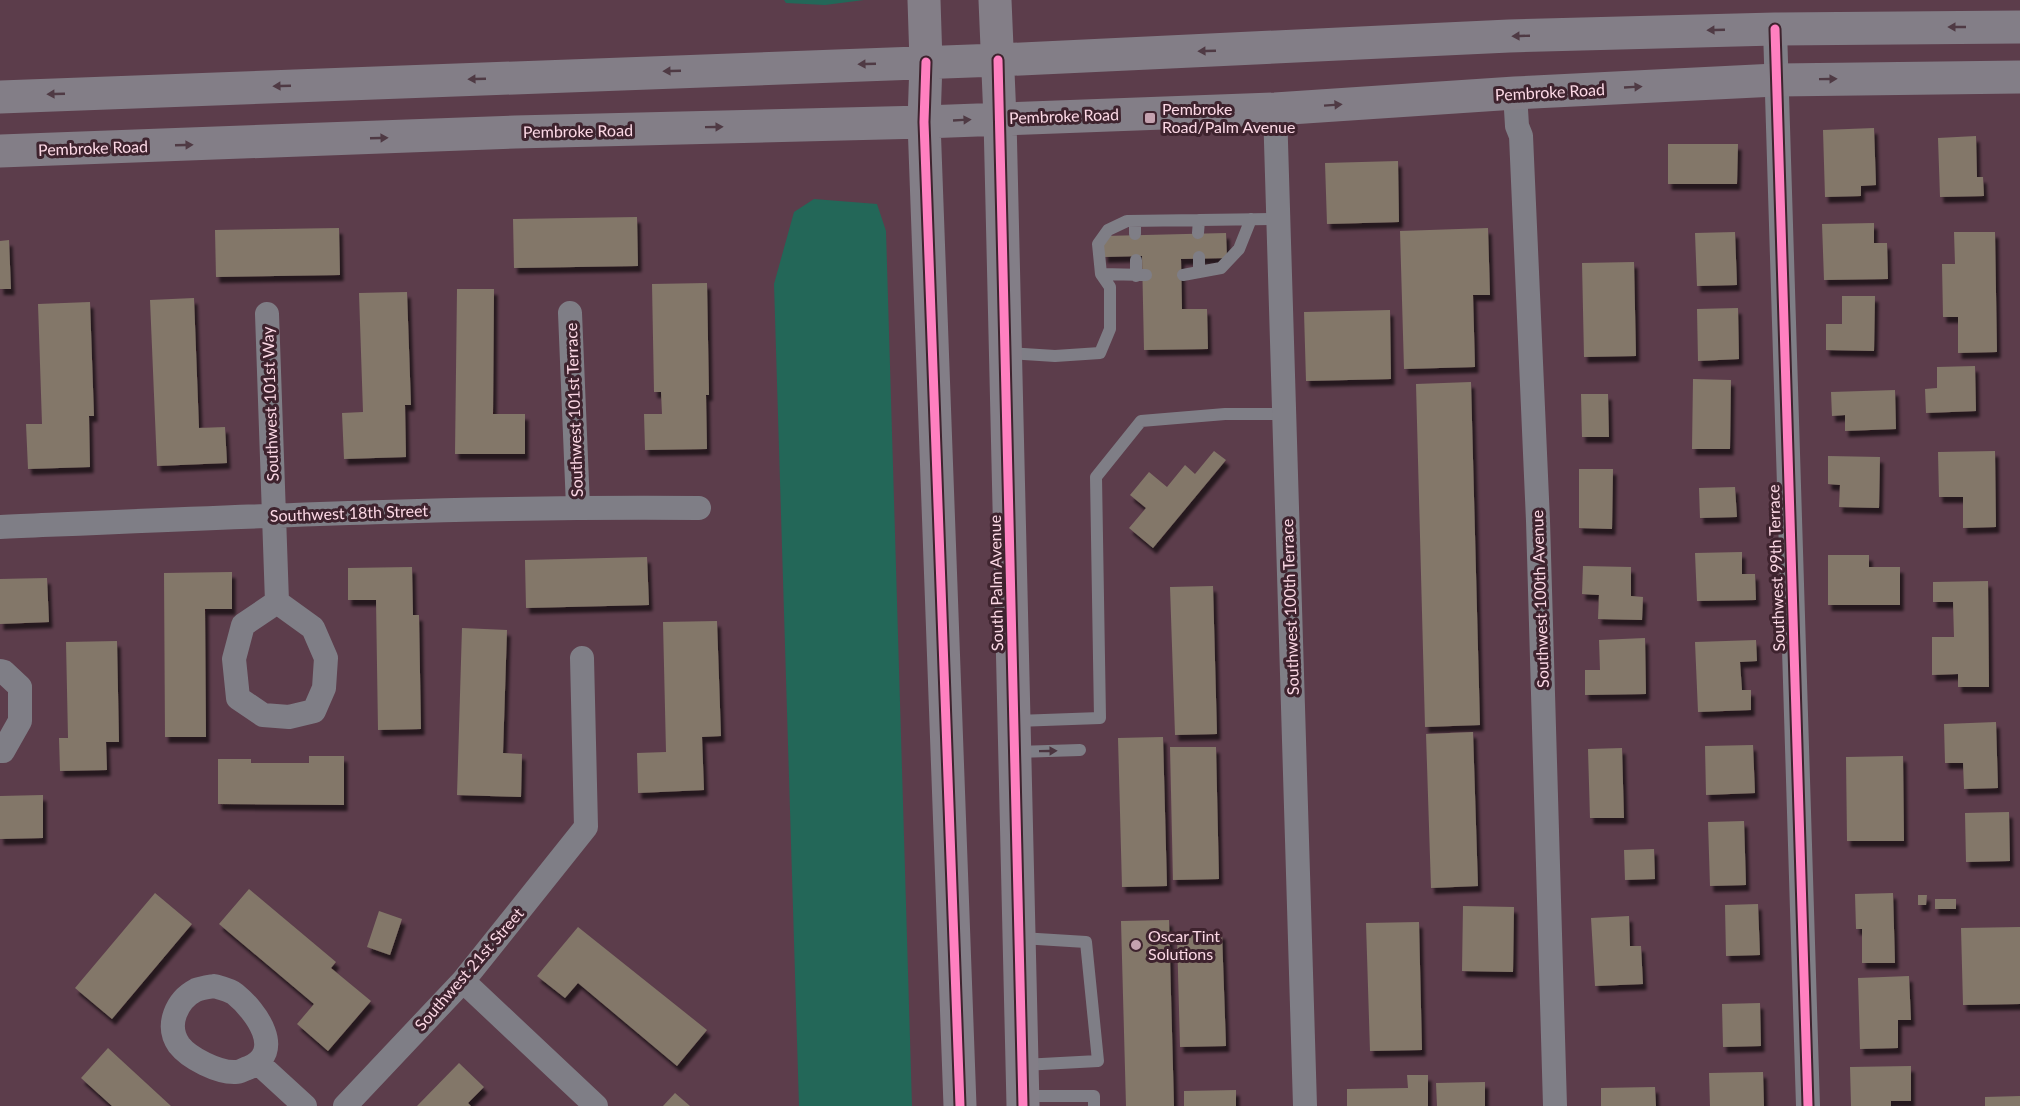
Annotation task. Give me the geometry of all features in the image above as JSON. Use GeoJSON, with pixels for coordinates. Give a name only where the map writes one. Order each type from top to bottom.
{"type":"FeatureCollection","features":[{"type":"Feature","properties":{"kind":"main road"},"geometry":{"type":"LineString","coordinates":[[924,0],[926,62],[924,122],[960,1106]]}},
{"type":"Feature","properties":{"kind":"main road","name":"South Palm Avenue"},"geometry":{"type":"LineString","coordinates":[[995,0],[1000,118],[1022,1089]]}},
{"type":"Feature","properties":{"kind":"main road"},"geometry":{"type":"LineString","coordinates":[[0,97],[998,60],[1509,36],[1774,28],[2020,27]]}},
{"type":"Feature","properties":{"kind":"main road","name":"Pembroke Road"},"geometry":{"type":"LineString","coordinates":[[0,151],[515,132],[924,122],[1275,109],[1515,93],[1776,80],[2020,77]]}},
{"type":"Feature","properties":{"kind":"street","name":"Southwest 99th Terrace"},"geometry":{"type":"LineString","coordinates":[[1774,28],[1808,1106]]}},
{"type":"Feature","properties":{"kind":"street","name":"Southwest 100th Avenue"},"geometry":{"type":"LineString","coordinates":[[1515,93],[1516,126],[1521,136],[1538,521],[1555,1106]]}},
{"type":"Feature","properties":{"kind":"street","name":"Southwest 100th Terrace"},"geometry":{"type":"LineString","coordinates":[[1275,109],[1305,1106]]}},
{"type":"Feature","properties":{"kind":"street","name":"Southwest 101st Terrace"},"geometry":{"type":"LineString","coordinates":[[570,313],[578,507]]}},
{"type":"Feature","properties":{"kind":"street","name":"Southwest 101st Way"},"geometry":{"type":"LineString","coordinates":[[267,314],[276,602]]}},
{"type":"Feature","properties":{"kind":"street","name":"Southwest 18th Street"},"geometry":{"type":"LineString","coordinates":[[0,527],[273,515],[578,507],[699,508]]}},
{"type":"Feature","properties":{"kind":"street"},"geometry":{"type":"LineString","coordinates":[[276,602],[313,628],[326,658],[324,688],[314,711],[289,717],[262,715],[238,698],[234,659],[243,625],[276,602]]}},
{"type":"Feature","properties":{"kind":"street","name":"Southwest 21st Street"},"geometry":{"type":"LineString","coordinates":[[345,1106],[463,981],[586,827],[582,658]]}},
{"type":"Feature","properties":{"kind":"street"},"geometry":{"type":"LineString","coordinates":[[0,671],[20,687],[20,721],[3,751],[0,751]]}},
{"type":"Feature","properties":{"kind":"street"},"geometry":{"type":"LineString","coordinates":[[463,981],[596,1106]]}},
{"type":"Feature","properties":{"kind":"street"},"geometry":{"type":"LineString","coordinates":[[258,1063],[305,1106]]}},
{"type":"Feature","properties":{"kind":"lane"},"geometry":{"type":"LineString","coordinates":[[1183,275],[1221,268],[1239,249],[1251,219]]}},
{"type":"Feature","properties":{"kind":"lane"},"geometry":{"type":"LineString","coordinates":[[1005,353],[1055,356],[1100,353],[1110,329],[1110,287],[1101,274],[1098,244],[1108,230],[1127,222],[1135,228],[1198,226],[1251,219],[1278,219]]}},
{"type":"Feature","properties":{"kind":"lane"},"geometry":{"type":"LineString","coordinates":[[1199,257],[1199,272]]}},
{"type":"Feature","properties":{"kind":"lane"},"geometry":{"type":"LineString","coordinates":[[1101,274],[1141,275],[1136,260]]}},
{"type":"Feature","properties":{"kind":"lane"},"geometry":{"type":"LineString","coordinates":[[1015,737],[1078,720],[1100,718],[1096,477],[1141,421],[1225,414],[1284,414]]}},
{"type":"Feature","properties":{"kind":"lane"},"geometry":{"type":"LineString","coordinates":[[1015,737],[1080,750]]}},
{"type":"Feature","properties":{"kind":"lane"},"geometry":{"type":"LineString","coordinates":[[1020,938],[1086,942],[1098,1060],[1022,1089]]}},
{"type":"Feature","properties":{"kind":"lane"},"geometry":{"type":"LineString","coordinates":[[1022,1089],[1094,1096],[1094,1106]]}},
{"type":"Feature","properties":{"kind":"shaded area"},"geometry":{"type":"Polygon","coordinates":[[[784,0],[864,0],[825,5],[786,3],[784,0]]]}},
{"type":"Feature","properties":{"kind":"shaded area"},"geometry":{"type":"Polygon","coordinates":[[[814,199],[877,204],[886,231],[912,1106],[799,1106],[774,284],[794,212],[814,199]]]}},
{"type":"Feature","properties":{"kind":"building"},"geometry":{"type":"Polygon","coordinates":[[[1874,128],[1876,185],[1861,186],[1861,196],[1825,197],[1823,130],[1874,128]]]}},
{"type":"Feature","properties":{"kind":"building"},"geometry":{"type":"Polygon","coordinates":[[[1976,136],[1977,177],[1983,177],[1984,196],[1940,197],[1938,138],[1976,136]]]}},
{"type":"Feature","properties":{"kind":"building"},"geometry":{"type":"Polygon","coordinates":[[[1668,144],[1738,144],[1737,184],[1668,184],[1668,144]]]}},
{"type":"Feature","properties":{"kind":"building"},"geometry":{"type":"Polygon","coordinates":[[[1398,161],[1399,222],[1327,224],[1325,163],[1398,161]]]}},
{"type":"Feature","properties":{"kind":"building"},"geometry":{"type":"Polygon","coordinates":[[[637,217],[638,266],[514,268],[513,219],[637,217]]]}},
{"type":"Feature","properties":{"kind":"building"},"geometry":{"type":"Polygon","coordinates":[[[1874,223],[1874,243],[1887,243],[1888,279],[1824,280],[1822,224],[1874,223]]]}},
{"type":"Feature","properties":{"kind":"building"},"geometry":{"type":"Polygon","coordinates":[[[339,228],[340,275],[216,277],[215,230],[339,228]]]}},
{"type":"Feature","properties":{"kind":"building"},"geometry":{"type":"Polygon","coordinates":[[[1488,228],[1490,295],[1473,295],[1475,367],[1404,369],[1400,231],[1488,228]]]}},
{"type":"Feature","properties":{"kind":"building"},"geometry":{"type":"Polygon","coordinates":[[[1735,232],[1737,285],[1697,286],[1695,233],[1735,232]]]}},
{"type":"Feature","properties":{"kind":"building"},"geometry":{"type":"Polygon","coordinates":[[[1954,232],[1995,232],[1997,352],[1958,353],[1958,317],[1943,317],[1942,264],[1955,264],[1954,232]]]}},
{"type":"Feature","properties":{"kind":"building"},"geometry":{"type":"Polygon","coordinates":[[[1226,233],[1227,258],[1181,259],[1182,309],[1207,309],[1208,349],[1144,350],[1142,256],[1104,257],[1104,236],[1226,233]]]}},
{"type":"Feature","properties":{"kind":"building"},"geometry":{"type":"Polygon","coordinates":[[[9,240],[11,289],[0,289],[0,241],[9,240]]]}},
{"type":"Feature","properties":{"kind":"building"},"geometry":{"type":"Polygon","coordinates":[[[1634,262],[1636,356],[1584,357],[1582,263],[1634,262]]]}},
{"type":"Feature","properties":{"kind":"building"},"geometry":{"type":"Polygon","coordinates":[[[707,283],[709,395],[706,395],[707,449],[645,450],[644,414],[662,414],[661,392],[654,392],[652,284],[707,283]]]}},
{"type":"Feature","properties":{"kind":"building"},"geometry":{"type":"Polygon","coordinates":[[[457,289],[494,289],[493,414],[525,414],[525,454],[455,454],[457,289]]]}},
{"type":"Feature","properties":{"kind":"building"},"geometry":{"type":"Polygon","coordinates":[[[407,292],[411,405],[405,405],[406,457],[344,459],[342,413],[363,412],[359,293],[407,292]]]}},
{"type":"Feature","properties":{"kind":"building"},"geometry":{"type":"Polygon","coordinates":[[[1842,296],[1875,296],[1874,351],[1826,350],[1826,324],[1842,324],[1842,296]]]}},
{"type":"Feature","properties":{"kind":"building"},"geometry":{"type":"Polygon","coordinates":[[[194,298],[199,428],[225,427],[227,463],[157,466],[150,300],[194,298]]]}},
{"type":"Feature","properties":{"kind":"building"},"geometry":{"type":"Polygon","coordinates":[[[90,302],[94,416],[89,416],[90,467],[28,469],[26,424],[42,424],[38,304],[90,302]]]}},
{"type":"Feature","properties":{"kind":"building"},"geometry":{"type":"Polygon","coordinates":[[[1738,308],[1739,359],[1698,361],[1697,309],[1738,308]]]}},
{"type":"Feature","properties":{"kind":"building"},"geometry":{"type":"Polygon","coordinates":[[[1390,310],[1391,379],[1306,381],[1304,312],[1390,310]]]}},
{"type":"Feature","properties":{"kind":"building"},"geometry":{"type":"Polygon","coordinates":[[[1975,366],[1976,411],[1926,413],[1925,389],[1937,388],[1937,367],[1975,366]]]}},
{"type":"Feature","properties":{"kind":"building"},"geometry":{"type":"Polygon","coordinates":[[[1693,379],[1731,380],[1730,449],[1692,449],[1693,379]]]}},
{"type":"Feature","properties":{"kind":"building"},"geometry":{"type":"Polygon","coordinates":[[[1471,382],[1480,725],[1425,727],[1416,384],[1471,382]]]}},
{"type":"Feature","properties":{"kind":"building"},"geometry":{"type":"Polygon","coordinates":[[[1895,390],[1896,429],[1845,431],[1845,415],[1832,416],[1831,392],[1895,390]]]}},
{"type":"Feature","properties":{"kind":"building"},"geometry":{"type":"Polygon","coordinates":[[[1581,394],[1608,394],[1609,437],[1582,437],[1581,394]]]}},
{"type":"Feature","properties":{"kind":"building"},"geometry":{"type":"Polygon","coordinates":[[[1214,451],[1226,460],[1153,548],[1129,528],[1146,508],[1130,495],[1149,472],[1167,487],[1185,465],[1195,474],[1214,451]]]}},
{"type":"Feature","properties":{"kind":"building"},"geometry":{"type":"Polygon","coordinates":[[[1995,451],[1996,527],[1963,528],[1963,497],[1939,497],[1938,452],[1995,451]]]}},
{"type":"Feature","properties":{"kind":"building"},"geometry":{"type":"Polygon","coordinates":[[[1828,456],[1880,457],[1879,508],[1839,507],[1840,485],[1828,484],[1828,456]]]}},
{"type":"Feature","properties":{"kind":"building"},"geometry":{"type":"Polygon","coordinates":[[[1579,469],[1613,469],[1612,529],[1579,528],[1579,469]]]}},
{"type":"Feature","properties":{"kind":"building"},"geometry":{"type":"Polygon","coordinates":[[[1735,487],[1737,517],[1700,518],[1699,488],[1735,487]]]}},
{"type":"Feature","properties":{"kind":"building"},"geometry":{"type":"Polygon","coordinates":[[[1742,552],[1742,574],[1755,574],[1756,600],[1697,601],[1695,553],[1742,552]]]}},
{"type":"Feature","properties":{"kind":"building"},"geometry":{"type":"Polygon","coordinates":[[[1828,555],[1869,555],[1869,567],[1900,567],[1900,605],[1828,605],[1828,555]]]}},
{"type":"Feature","properties":{"kind":"building"},"geometry":{"type":"Polygon","coordinates":[[[647,557],[649,605],[526,608],[525,560],[647,557]]]}},
{"type":"Feature","properties":{"kind":"building"},"geometry":{"type":"Polygon","coordinates":[[[1583,566],[1631,567],[1631,596],[1643,597],[1642,620],[1598,619],[1599,595],[1582,594],[1583,566]]]}},
{"type":"Feature","properties":{"kind":"building"},"geometry":{"type":"Polygon","coordinates":[[[412,567],[413,615],[419,615],[421,729],[378,730],[376,600],[348,600],[348,568],[412,567]]]}},
{"type":"Feature","properties":{"kind":"building"},"geometry":{"type":"Polygon","coordinates":[[[232,572],[232,609],[205,609],[206,737],[165,737],[164,573],[232,572]]]}},
{"type":"Feature","properties":{"kind":"building"},"geometry":{"type":"Polygon","coordinates":[[[47,578],[49,622],[0,624],[0,579],[47,578]]]}},
{"type":"Feature","properties":{"kind":"building"},"geometry":{"type":"Polygon","coordinates":[[[1988,581],[1989,687],[1958,687],[1958,674],[1932,675],[1932,637],[1954,637],[1953,602],[1933,602],[1933,582],[1988,581]]]}},
{"type":"Feature","properties":{"kind":"building"},"geometry":{"type":"Polygon","coordinates":[[[1213,586],[1217,734],[1175,735],[1170,587],[1213,586]]]}},
{"type":"Feature","properties":{"kind":"building"},"geometry":{"type":"Polygon","coordinates":[[[717,621],[721,736],[702,737],[704,790],[638,793],[637,753],[666,752],[663,622],[717,621]]]}},
{"type":"Feature","properties":{"kind":"building"},"geometry":{"type":"Polygon","coordinates":[[[462,628],[507,630],[503,753],[522,754],[521,797],[457,795],[462,628]]]}},
{"type":"Feature","properties":{"kind":"building"},"geometry":{"type":"Polygon","coordinates":[[[1645,638],[1646,694],[1585,695],[1585,670],[1600,670],[1599,640],[1645,638]]]}},
{"type":"Feature","properties":{"kind":"building"},"geometry":{"type":"Polygon","coordinates":[[[1756,640],[1757,661],[1740,662],[1742,690],[1751,690],[1751,710],[1698,712],[1695,642],[1756,640]]]}},
{"type":"Feature","properties":{"kind":"building"},"geometry":{"type":"Polygon","coordinates":[[[117,641],[119,742],[106,742],[107,770],[60,771],[59,738],[68,738],[66,642],[117,641]]]}},
{"type":"Feature","properties":{"kind":"building"},"geometry":{"type":"Polygon","coordinates":[[[1996,722],[1998,788],[1964,789],[1963,763],[1945,763],[1944,724],[1996,722]]]}},
{"type":"Feature","properties":{"kind":"building"},"geometry":{"type":"Polygon","coordinates":[[[1473,732],[1478,886],[1431,888],[1426,734],[1473,732]]]}},
{"type":"Feature","properties":{"kind":"building"},"geometry":{"type":"Polygon","coordinates":[[[1163,737],[1167,886],[1122,887],[1118,738],[1163,737]]]}},
{"type":"Feature","properties":{"kind":"building"},"geometry":{"type":"Polygon","coordinates":[[[1753,745],[1755,793],[1706,795],[1705,746],[1753,745]]]}},
{"type":"Feature","properties":{"kind":"building"},"geometry":{"type":"Polygon","coordinates":[[[1170,747],[1216,747],[1219,879],[1173,880],[1170,747]]]}},
{"type":"Feature","properties":{"kind":"building"},"geometry":{"type":"Polygon","coordinates":[[[1622,748],[1624,818],[1590,818],[1588,749],[1622,748]]]}},
{"type":"Feature","properties":{"kind":"building"},"geometry":{"type":"Polygon","coordinates":[[[309,756],[344,756],[344,805],[218,804],[218,759],[251,759],[251,763],[309,763],[309,756]]]}},
{"type":"Feature","properties":{"kind":"building"},"geometry":{"type":"Polygon","coordinates":[[[1903,756],[1904,841],[1847,841],[1846,757],[1903,756]]]}},
{"type":"Feature","properties":{"kind":"building"},"geometry":{"type":"Polygon","coordinates":[[[43,795],[43,838],[0,839],[0,796],[43,795]]]}},
{"type":"Feature","properties":{"kind":"building"},"geometry":{"type":"Polygon","coordinates":[[[2009,812],[2010,861],[1966,862],[1965,813],[2009,812]]]}},
{"type":"Feature","properties":{"kind":"building"},"geometry":{"type":"Polygon","coordinates":[[[1744,821],[1746,885],[1710,886],[1708,822],[1744,821]]]}},
{"type":"Feature","properties":{"kind":"building"},"geometry":{"type":"Polygon","coordinates":[[[1654,849],[1655,879],[1625,880],[1624,850],[1654,849]]]}},
{"type":"Feature","properties":{"kind":"building"},"geometry":{"type":"Polygon","coordinates":[[[249,889],[336,962],[331,968],[371,1001],[328,1051],[297,1024],[314,1004],[219,924],[249,889]]]}},
{"type":"Feature","properties":{"kind":"building"},"geometry":{"type":"Polygon","coordinates":[[[155,893],[192,924],[112,1019],[75,988],[155,893]]]}},
{"type":"Feature","properties":{"kind":"building"},"geometry":{"type":"Polygon","coordinates":[[[1893,893],[1895,963],[1862,963],[1862,929],[1856,929],[1855,894],[1893,893]]]}},
{"type":"Feature","properties":{"kind":"building"},"geometry":{"type":"Polygon","coordinates":[[[1918,895],[1927,895],[1926,905],[1918,905],[1918,895]]]}},
{"type":"Feature","properties":{"kind":"building"},"geometry":{"type":"Polygon","coordinates":[[[1935,899],[1956,899],[1956,909],[1935,909],[1935,899]]]}},
{"type":"Feature","properties":{"kind":"building"},"geometry":{"type":"Polygon","coordinates":[[[1758,904],[1760,955],[1726,956],[1725,905],[1758,904]]]}},
{"type":"Feature","properties":{"kind":"building"},"geometry":{"type":"Polygon","coordinates":[[[1463,906],[1514,907],[1513,972],[1462,971],[1463,906]]]}},
{"type":"Feature","properties":{"kind":"building"},"geometry":{"type":"Polygon","coordinates":[[[379,911],[402,919],[390,955],[367,947],[379,911]]]}},
{"type":"Feature","properties":{"kind":"building"},"geometry":{"type":"Polygon","coordinates":[[[1629,916],[1630,946],[1641,946],[1643,984],[1595,986],[1591,918],[1629,916]]]}},
{"type":"Feature","properties":{"kind":"building"},"geometry":{"type":"Polygon","coordinates":[[[1169,920],[1174,1106],[1126,1106],[1121,921],[1169,920]]]}},
{"type":"Feature","properties":{"kind":"building"},"geometry":{"type":"Polygon","coordinates":[[[1419,922],[1422,1050],[1370,1051],[1366,923],[1419,922]]]}},
{"type":"Feature","properties":{"kind":"building"},"geometry":{"type":"Polygon","coordinates":[[[578,927],[707,1030],[677,1066],[578,983],[565,998],[537,976],[578,927]]]}},
{"type":"Feature","properties":{"kind":"building"},"geometry":{"type":"Polygon","coordinates":[[[2020,927],[2020,1004],[1963,1005],[1961,928],[2020,927]]]}},
{"type":"Feature","properties":{"kind":"building"},"geometry":{"type":"Polygon","coordinates":[[[1222,933],[1226,1046],[1180,1047],[1177,935],[1222,933]]]}},
{"type":"Feature","properties":{"kind":"building"},"geometry":{"type":"Polygon","coordinates":[[[1909,976],[1911,1020],[1898,1020],[1898,1048],[1860,1049],[1858,978],[1909,976]]]}},
{"type":"Feature","properties":{"kind":"building"},"geometry":{"type":"Polygon","coordinates":[[[1760,1003],[1761,1046],[1723,1047],[1722,1004],[1760,1003]]]}},
{"type":"Feature","properties":{"kind":"building"},"geometry":{"type":"Polygon","coordinates":[[[108,1048],[171,1106],[112,1106],[81,1078],[108,1048]]]}},
{"type":"Feature","properties":{"kind":"building"},"geometry":{"type":"Polygon","coordinates":[[[459,1063],[484,1087],[468,1103],[471,1106],[417,1106],[459,1063]]]}},
{"type":"Feature","properties":{"kind":"building"},"geometry":{"type":"Polygon","coordinates":[[[1911,1066],[1911,1101],[1891,1101],[1891,1106],[1851,1106],[1850,1067],[1911,1066]]]}},
{"type":"Feature","properties":{"kind":"building"},"geometry":{"type":"Polygon","coordinates":[[[1763,1072],[1764,1106],[1710,1106],[1709,1073],[1763,1072]]]}},
{"type":"Feature","properties":{"kind":"building"},"geometry":{"type":"Polygon","coordinates":[[[1407,1075],[1428,1075],[1428,1106],[1347,1106],[1347,1089],[1408,1088],[1407,1075]]]}},
{"type":"Feature","properties":{"kind":"building"},"geometry":{"type":"Polygon","coordinates":[[[1485,1082],[1485,1106],[1437,1106],[1436,1083],[1485,1082]]]}},
{"type":"Feature","properties":{"kind":"building"},"geometry":{"type":"Polygon","coordinates":[[[1655,1087],[1656,1106],[1601,1106],[1601,1088],[1655,1087]]]}},
{"type":"Feature","properties":{"kind":"building"},"geometry":{"type":"Polygon","coordinates":[[[1236,1090],[1236,1106],[1184,1106],[1184,1091],[1236,1090]]]}},
{"type":"Feature","properties":{"kind":"building"},"geometry":{"type":"Polygon","coordinates":[[[675,1093],[690,1106],[663,1106],[675,1093]]]}},
{"type":"Feature","properties":{"kind":"building"},"geometry":{"type":"Polygon","coordinates":[[[2020,1096],[2020,1106],[1985,1106],[1985,1097],[2020,1096]]]}},
{"type":"Feature","properties":{"kind":"cycle path"},"geometry":{"type":"LineString","coordinates":[[1775,29],[1808,1106]]}},
{"type":"Feature","properties":{"kind":"cycle path"},"geometry":{"type":"LineString","coordinates":[[998,60],[1023,1106]]}},
{"type":"Feature","properties":{"kind":"cycle path"},"geometry":{"type":"LineString","coordinates":[[926,62],[924,122],[960,1106]]}},
{"type":"Feature","properties":{"kind":"place","name":"Pembroke Road/Palm Avenue"},"geometry":{"type":"Point","coordinates":[1150,118]}},
{"type":"Feature","properties":{"kind":"place","name":"Oscar Tint Solutions"},"geometry":{"type":"Point","coordinates":[1136,945]}}]}
